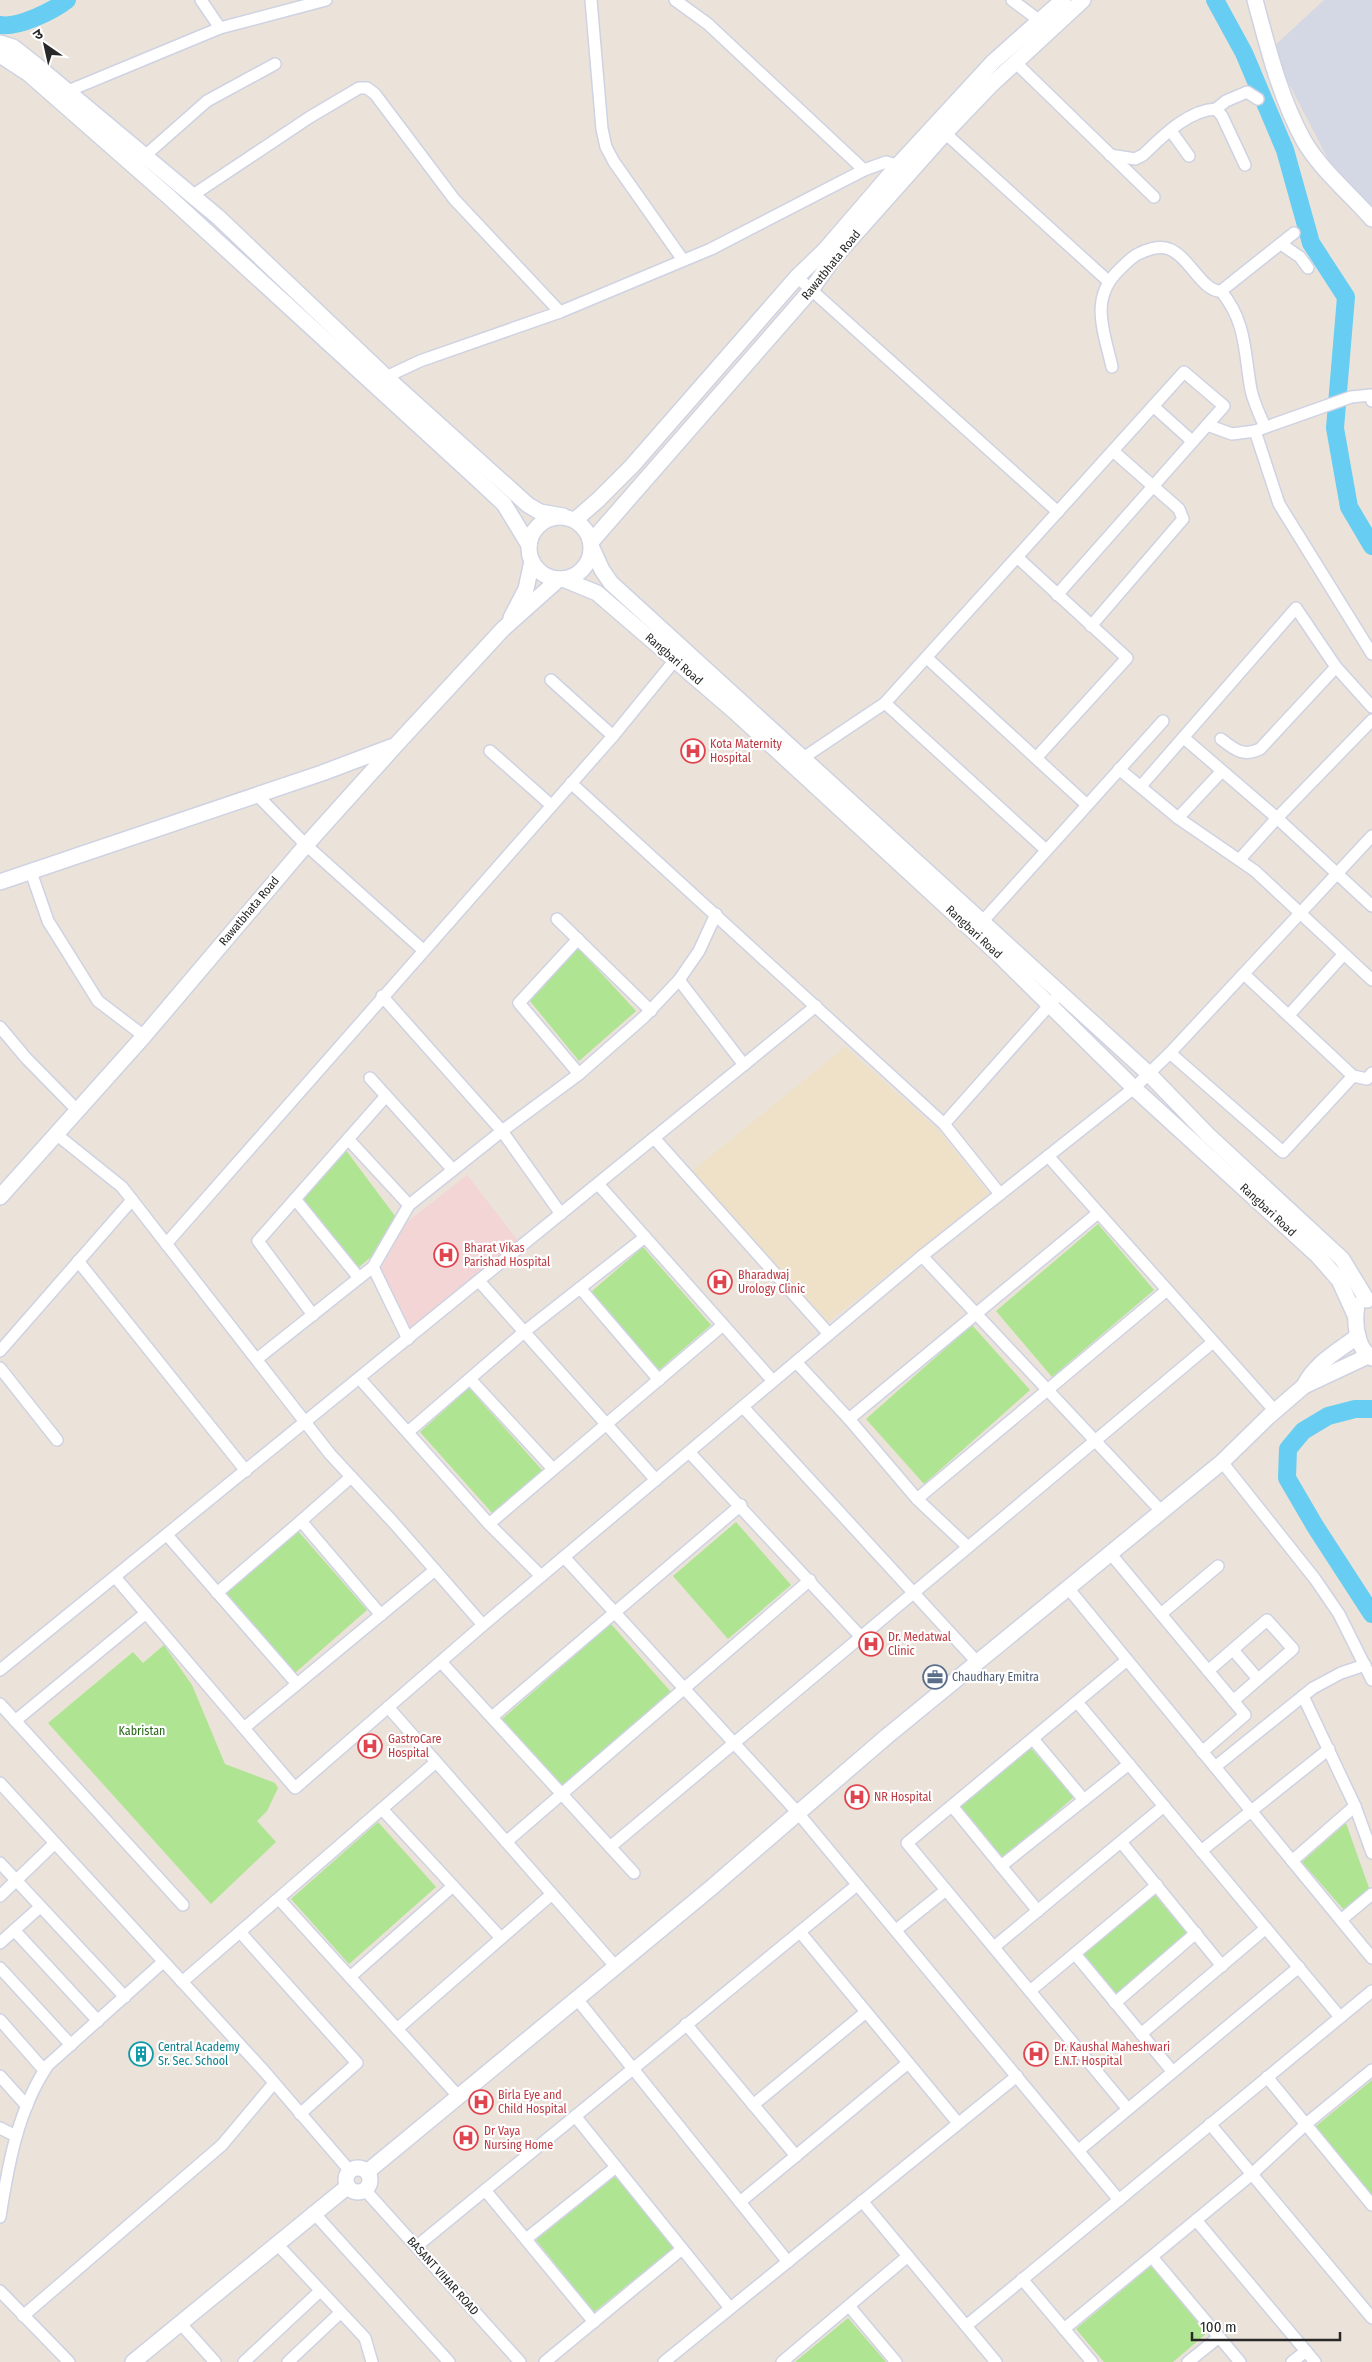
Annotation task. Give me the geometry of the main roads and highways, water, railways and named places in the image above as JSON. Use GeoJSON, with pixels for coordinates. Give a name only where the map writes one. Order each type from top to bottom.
{"type":"FeatureCollection","features":[{"type":"Feature","properties":{"kind":"waterway"},"geometry":{"type":"LineString","coordinates":[[0,25],[16,24],[35,18],[67,0]]}},
{"type":"Feature","properties":{"kind":"waterway"},"geometry":{"type":"LineString","coordinates":[[1215,0],[1244,53],[1285,150],[1311,243],[1346,297],[1335,428],[1349,507],[1372,546]]}},
{"type":"Feature","properties":{"kind":"waterway"},"geometry":{"type":"LineString","coordinates":[[1372,1409],[1355,1409],[1328,1416],[1303,1431],[1288,1449],[1287,1478],[1315,1526],[1372,1614]]}},
{"type":"Feature","properties":{"kind":"place","name":"Kota Maternity Hospital"},"geometry":{"type":"Point","coordinates":[693,751]}},
{"type":"Feature","properties":{"kind":"place","name":"Bharat Vikas Parishad Hospital"},"geometry":{"type":"Point","coordinates":[446,1255]}},
{"type":"Feature","properties":{"kind":"place","name":"Bharadwaj Urology Clinic"},"geometry":{"type":"Point","coordinates":[720,1282]}},
{"type":"Feature","properties":{"kind":"place","name":"Dr. Medatwal Clinic"},"geometry":{"type":"Point","coordinates":[871,1644]}},
{"type":"Feature","properties":{"kind":"place","name":"Chaudhary Emitra"},"geometry":{"type":"Point","coordinates":[935,1677]}},
{"type":"Feature","properties":{"kind":"place","name":"GastroCare Hospital"},"geometry":{"type":"Point","coordinates":[370,1746]}},
{"type":"Feature","properties":{"kind":"place","name":"NR Hospital"},"geometry":{"type":"Point","coordinates":[857,1797]}},
{"type":"Feature","properties":{"kind":"place","name":"Central Academy Sr. Sec. School"},"geometry":{"type":"Point","coordinates":[141,2054]}},
{"type":"Feature","properties":{"kind":"place","name":"Dr. Kaushal Maheshwari E.N.T. Hospital"},"geometry":{"type":"Point","coordinates":[1036,2054]}},
{"type":"Feature","properties":{"kind":"place","name":"Birla Eye and Child Hospital"},"geometry":{"type":"Point","coordinates":[481,2102]}},
{"type":"Feature","properties":{"kind":"place","name":"Dr Vaya Nursing Home"},"geometry":{"type":"Point","coordinates":[466,2138]}},
{"type":"Feature","properties":{"kind":"park label","name":"Kabristan"},"geometry":{"type":"Point","coordinates":[142,1731]}}]}
